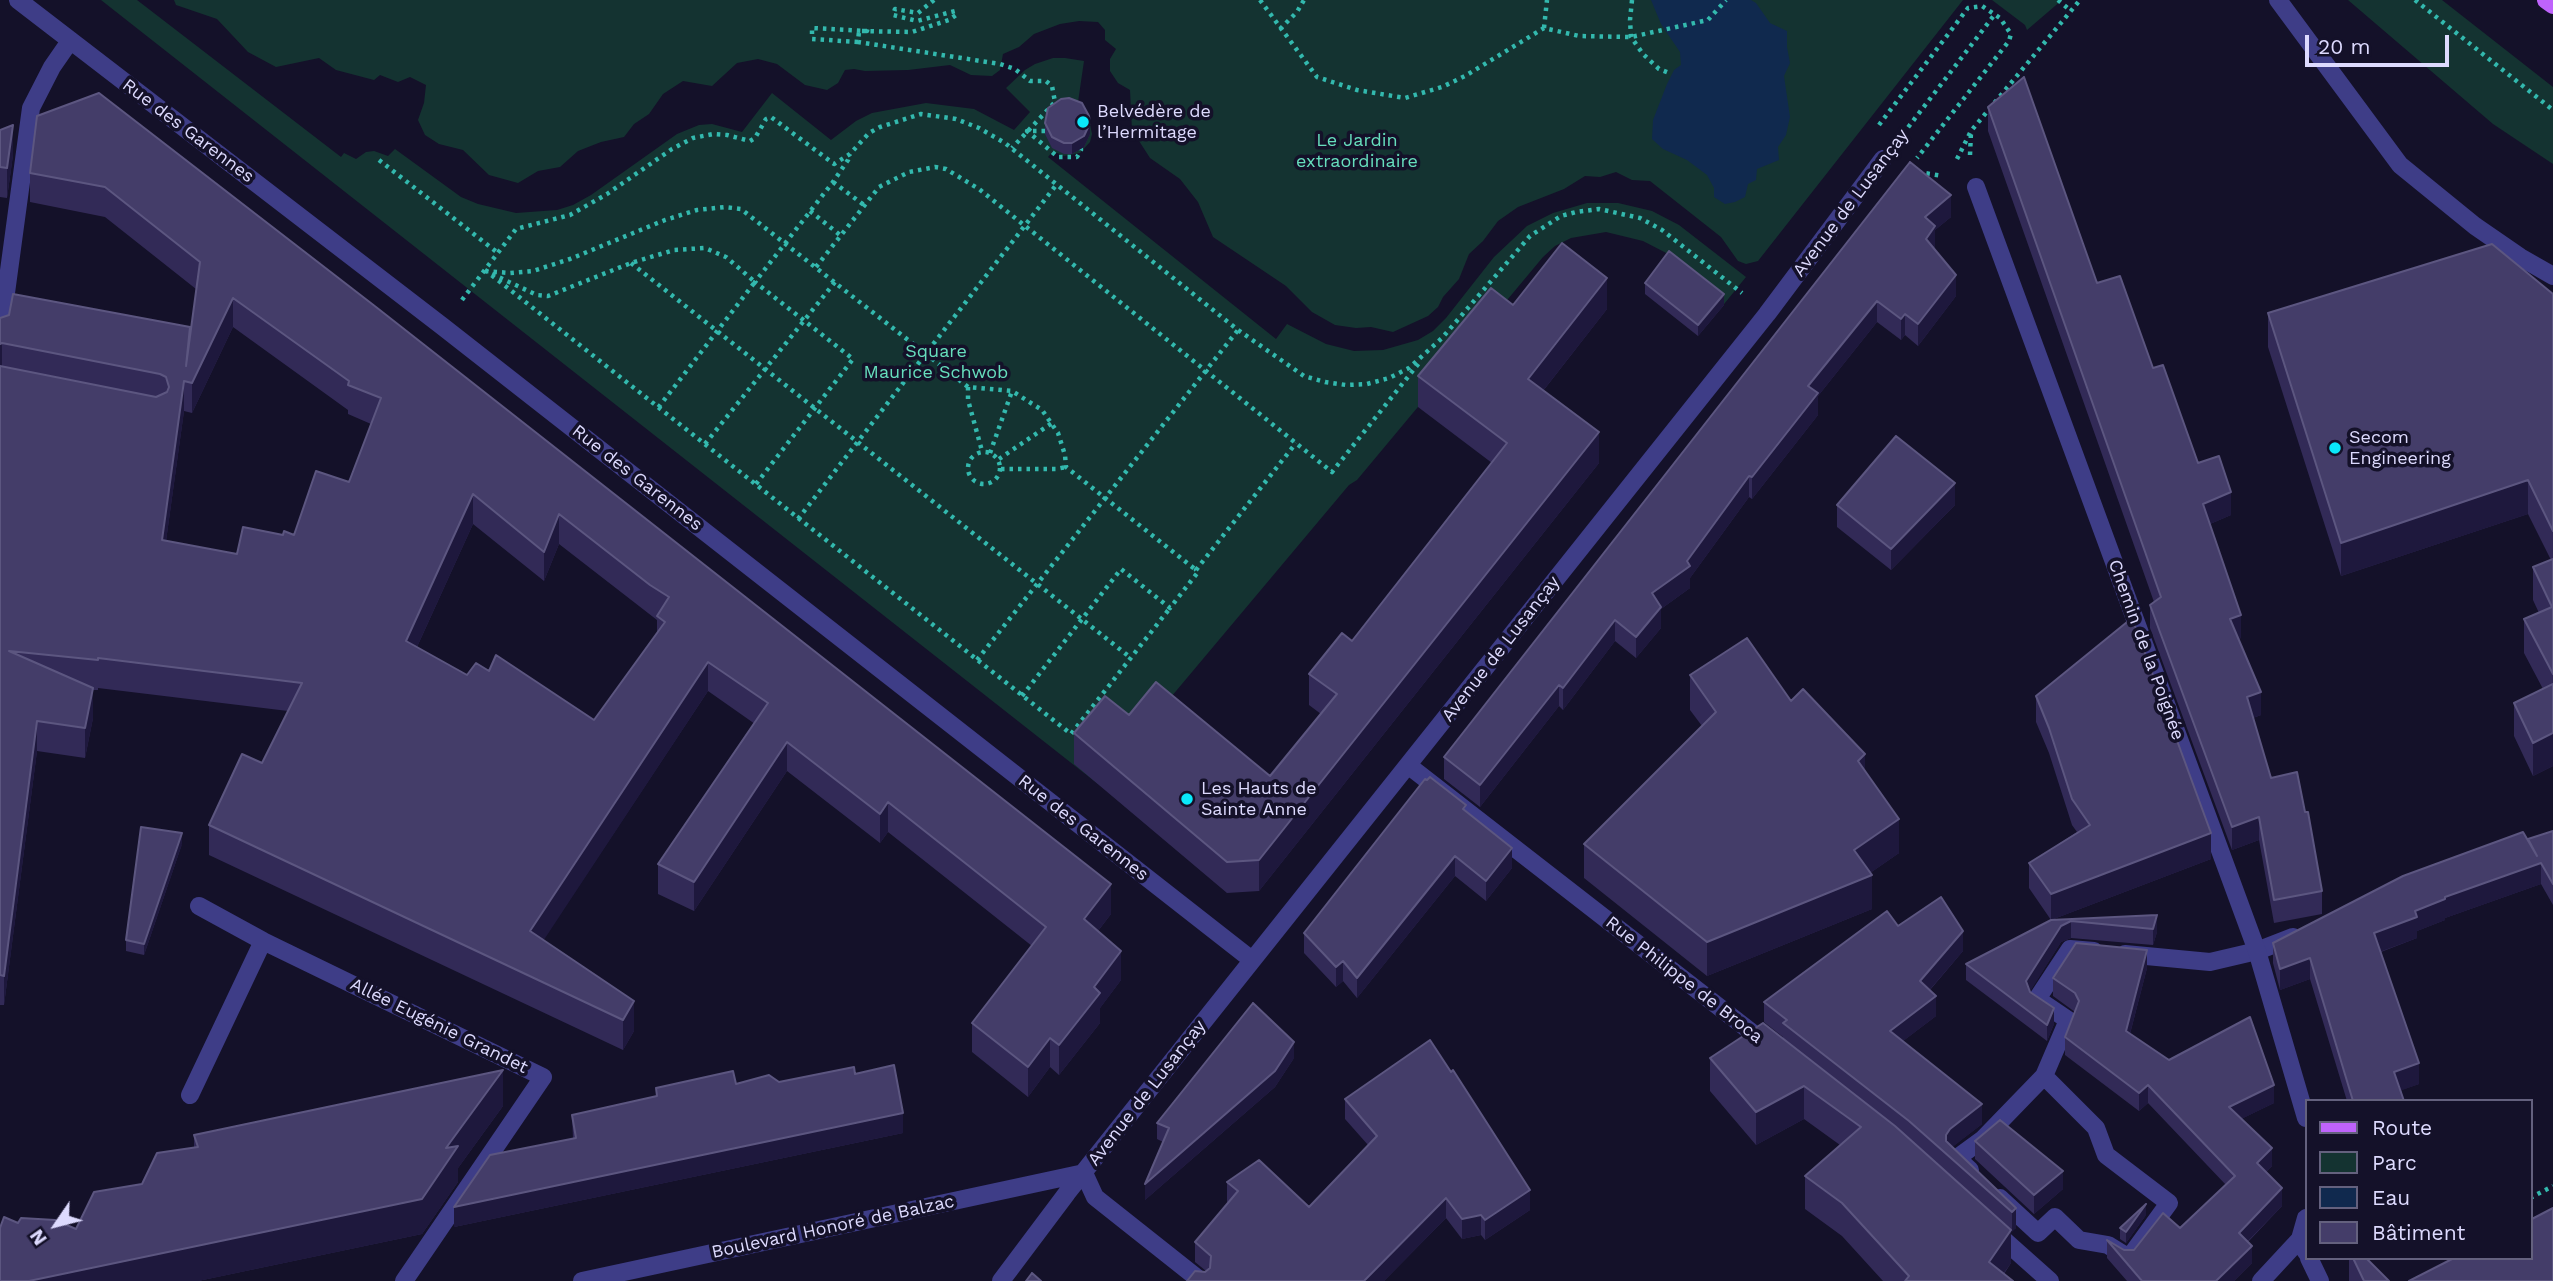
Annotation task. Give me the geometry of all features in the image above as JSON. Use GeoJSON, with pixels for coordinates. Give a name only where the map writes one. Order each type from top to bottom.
{"type":"FeatureCollection","features":[{"type":"Feature","properties":{"kind":"main road"},"geometry":{"type":"LineString","coordinates":[[2546,0],[2553,5]]}},
{"type":"Feature","properties":{"kind":"street","name":"Rue des Garennes"},"geometry":{"type":"LineString","coordinates":[[19,0],[442,326],[1252,960]]}},
{"type":"Feature","properties":{"kind":"street"},"geometry":{"type":"LineString","coordinates":[[2277,0],[2400,165],[2475,226],[2519,257],[2553,276]]}},
{"type":"Feature","properties":{"kind":"street"},"geometry":{"type":"LineString","coordinates":[[0,337],[31,108],[52,67],[70,41]]}},
{"type":"Feature","properties":{"kind":"street","name":"Avenue de Lusançay"},"geometry":{"type":"LineString","coordinates":[[1001,1281],[1252,960],[1767,314],[1887,155]]}},
{"type":"Feature","properties":{"kind":"street","name":"Chemin de la Poignée"},"geometry":{"type":"LineString","coordinates":[[1976,187],[2257,951],[2304,1111]]}},
{"type":"Feature","properties":{"kind":"street","name":"Rue Philippe de Broca"},"geometry":{"type":"LineString","coordinates":[[1409,766],[1782,1057]]}},
{"type":"Feature","properties":{"kind":"street","name":"Allée Eugénie Grandet"},"geometry":{"type":"LineString","coordinates":[[199,906],[543,1077],[404,1281]]}},
{"type":"Feature","properties":{"kind":"street"},"geometry":{"type":"LineString","coordinates":[[2044,1076],[2096,1128],[2106,1155],[2169,1203],[2129,1258],[2108,1245],[2080,1240],[2055,1217],[2038,1233],[1957,1158],[1983,1139],[2044,1076],[2068,1020],[2037,999],[2070,949],[2210,962],[2257,951],[2312,930]]}},
{"type":"Feature","properties":{"kind":"street"},"geometry":{"type":"LineString","coordinates":[[190,1095],[263,940]]}},
{"type":"Feature","properties":{"kind":"street"},"geometry":{"type":"LineString","coordinates":[[1084,1173],[1095,1197],[1201,1281]]}},
{"type":"Feature","properties":{"kind":"street","name":"Boulevard Honoré de Balzac"},"geometry":{"type":"LineString","coordinates":[[582,1281],[1084,1173]]}},
{"type":"Feature","properties":{"kind":"street"},"geometry":{"type":"LineString","coordinates":[[1981,1220],[2050,1281]]}},
{"type":"Feature","properties":{"kind":"street"},"geometry":{"type":"LineString","coordinates":[[2261,1281],[2304,1243]]}},
{"type":"Feature","properties":{"kind":"street"},"geometry":{"type":"LineString","coordinates":[[2310,1260],[2320,1281]]}},
{"type":"Feature","properties":{"kind":"path"},"geometry":{"type":"LineString","coordinates":[[858,42],[859,31],[906,33],[949,20],[956,15],[955,11],[916,21],[893,15],[894,9],[918,13],[934,0]]}},
{"type":"Feature","properties":{"kind":"path"},"geometry":{"type":"LineString","coordinates":[[1260,0],[1317,77],[1357,90],[1405,98],[1424,94],[1465,76],[1544,29],[1579,36],[1632,37],[1708,20],[1726,0]]}},
{"type":"Feature","properties":{"kind":"path"},"geometry":{"type":"LineString","coordinates":[[1280,29],[1297,12],[1304,0]]}},
{"type":"Feature","properties":{"kind":"path"},"geometry":{"type":"LineString","coordinates":[[1544,29],[1547,0]]}},
{"type":"Feature","properties":{"kind":"path"},"geometry":{"type":"LineString","coordinates":[[1632,0],[1632,37],[1643,54],[1659,69],[1670,73]]}},
{"type":"Feature","properties":{"kind":"path"},"geometry":{"type":"LineString","coordinates":[[2058,0],[2071,11]]}},
{"type":"Feature","properties":{"kind":"path"},"geometry":{"type":"LineString","coordinates":[[1971,131],[2080,0]]}},
{"type":"Feature","properties":{"kind":"path"},"geometry":{"type":"LineString","coordinates":[[2415,0],[2553,110]]}},
{"type":"Feature","properties":{"kind":"path"},"geometry":{"type":"LineString","coordinates":[[1887,155],[1871,135],[1968,8],[1982,6],[1996,14],[2007,26],[2011,34],[2009,41],[1910,166]]}},
{"type":"Feature","properties":{"kind":"path"},"geometry":{"type":"LineString","coordinates":[[1902,135],[1996,14]]}},
{"type":"Feature","properties":{"kind":"path","name":"Avenue de Lusançay"},"geometry":{"type":"LineString","coordinates":[[1887,155],[1996,14]]}},
{"type":"Feature","properties":{"kind":"path"},"geometry":{"type":"LineString","coordinates":[[868,26],[867,31],[812,28],[812,39],[858,42],[1000,64],[1015,69],[1030,81],[1046,81],[1052,86],[1055,102],[1012,148]]}},
{"type":"Feature","properties":{"kind":"path"},"geometry":{"type":"LineString","coordinates":[[442,326],[516,229],[570,215],[607,194],[672,149],[701,136],[727,135],[750,141],[771,117],[832,164],[850,153],[880,127],[920,114],[956,119],[979,128],[1012,148],[1238,330],[1304,376],[1346,385],[1367,384],[1389,379],[1426,354]]}},
{"type":"Feature","properties":{"kind":"path"},"geometry":{"type":"LineString","coordinates":[[1027,131],[1045,131]]}},
{"type":"Feature","properties":{"kind":"path"},"geometry":{"type":"LineString","coordinates":[[1027,131],[1054,155],[1067,159],[1079,156],[1079,138]]}},
{"type":"Feature","properties":{"kind":"path"},"geometry":{"type":"LineString","coordinates":[[658,408],[833,182],[850,153]]}},
{"type":"Feature","properties":{"kind":"path"},"geometry":{"type":"LineString","coordinates":[[379,160],[498,253]]}},
{"type":"Feature","properties":{"kind":"path"},"geometry":{"type":"LineString","coordinates":[[817,267],[879,187],[909,172],[941,167],[965,180],[1332,472],[1426,354],[1530,236],[1561,216],[1599,209],[1640,218],[1662,230],[1767,314]]}},
{"type":"Feature","properties":{"kind":"path"},"geometry":{"type":"LineString","coordinates":[[1917,172],[1942,175]]}},
{"type":"Feature","properties":{"kind":"path"},"geometry":{"type":"LineString","coordinates":[[833,182],[864,205]]}},
{"type":"Feature","properties":{"kind":"path"},"geometry":{"type":"LineString","coordinates":[[798,519],[1057,184]]}},
{"type":"Feature","properties":{"kind":"path"},"geometry":{"type":"LineString","coordinates":[[485,270],[510,273],[533,271],[570,260],[666,220],[710,208],[741,209],[968,387],[1012,391],[1042,410],[1052,423],[1062,445],[1066,467],[1196,570]]}},
{"type":"Feature","properties":{"kind":"path"},"geometry":{"type":"LineString","coordinates":[[810,211],[840,235]]}},
{"type":"Feature","properties":{"kind":"path"},"geometry":{"type":"LineString","coordinates":[[485,270],[537,295],[548,296],[631,263],[674,250],[705,248],[726,257],[853,359],[755,484]]}},
{"type":"Feature","properties":{"kind":"path"},"geometry":{"type":"LineString","coordinates":[[631,263],[1131,658]]}},
{"type":"Feature","properties":{"kind":"path"},"geometry":{"type":"LineString","coordinates":[[485,270],[1071,734],[1296,443]]}},
{"type":"Feature","properties":{"kind":"path"},"geometry":{"type":"LineString","coordinates":[[705,444],[835,282]]}},
{"type":"Feature","properties":{"kind":"path"},"geometry":{"type":"LineString","coordinates":[[977,660],[1238,330]]}},
{"type":"Feature","properties":{"kind":"path"},"geometry":{"type":"LineString","coordinates":[[968,387],[968,400],[983,451]]}},
{"type":"Feature","properties":{"kind":"path"},"geometry":{"type":"LineString","coordinates":[[990,453],[1012,391]]}},
{"type":"Feature","properties":{"kind":"path"},"geometry":{"type":"LineString","coordinates":[[999,459],[1052,423]]}},
{"type":"Feature","properties":{"kind":"path"},"geometry":{"type":"LineString","coordinates":[[983,451],[999,459],[1001,469],[992,482],[982,484],[973,479],[968,464],[974,454],[983,451]]}},
{"type":"Feature","properties":{"kind":"path"},"geometry":{"type":"LineString","coordinates":[[1001,469],[1066,467]]}},
{"type":"Feature","properties":{"kind":"path"},"geometry":{"type":"LineString","coordinates":[[1022,696],[1121,569],[1170,608]]}},
{"type":"Feature","properties":{"kind":"path"},"geometry":{"type":"LineString","coordinates":[[2532,1197],[2553,1186]]}},
{"type":"Feature","properties":{"kind":"green space","name":"Square Maurice Schwob"},"geometry":{"type":"Polygon","coordinates":[[[101,0],[137,0],[341,157],[344,153],[356,159],[366,152],[374,151],[388,156],[395,149],[461,197],[516,213],[557,210],[573,205],[677,134],[699,125],[712,124],[742,132],[772,93],[831,140],[856,121],[872,113],[926,103],[974,109],[1014,130],[1030,112],[1006,88],[1035,64],[1053,58],[1065,58],[1084,61],[1077,109],[1089,119],[1092,134],[1090,142],[1080,153],[1064,156],[1053,151],[1048,157],[1276,339],[1287,324],[1326,344],[1354,351],[1383,350],[1418,340],[1433,331],[1446,318],[1494,257],[1527,226],[1553,213],[1587,203],[1618,203],[1652,211],[1679,225],[1746,277],[1716,314],[1672,256],[1643,241],[1606,232],[1571,238],[1555,246],[1357,480],[1349,485],[1098,784],[101,0]]]}},
{"type":"Feature","properties":{"kind":"green space","name":"Le Jardin extraordinaire"},"geometry":{"type":"Polygon","coordinates":[[[174,0],[1963,0],[1758,261],[1746,264],[1738,261],[1721,237],[1650,181],[1632,180],[1616,172],[1600,177],[1585,176],[1564,189],[1518,207],[1498,221],[1469,254],[1459,279],[1438,307],[1428,316],[1393,332],[1371,327],[1335,325],[1312,312],[1286,286],[1213,237],[1198,202],[1180,179],[1150,158],[1132,130],[1130,90],[1118,83],[1110,71],[1110,59],[1116,49],[1105,40],[1105,30],[1098,22],[1060,24],[1034,34],[1019,47],[1003,54],[1000,70],[992,76],[971,75],[950,65],[908,70],[854,69],[845,70],[838,83],[827,90],[805,85],[777,64],[758,59],[737,63],[712,86],[683,81],[663,94],[649,114],[634,124],[624,137],[578,151],[560,167],[538,171],[518,183],[489,175],[463,150],[439,144],[425,135],[418,120],[426,85],[410,77],[398,82],[380,75],[374,80],[336,70],[319,58],[276,67],[248,52],[217,19],[176,5],[174,0]]]}},
{"type":"Feature","properties":{"kind":"green space"},"geometry":{"type":"Polygon","coordinates":[[[1992,0],[2062,0],[2027,30],[2025,25],[1992,0]]]}},
{"type":"Feature","properties":{"kind":"green space"},"geometry":{"type":"Polygon","coordinates":[[[2348,0],[2442,0],[2553,87],[2553,164],[2493,124],[2348,0]]]}},
{"type":"Feature","properties":{"kind":"water"},"geometry":{"type":"Polygon","coordinates":[[[1651,0],[1751,0],[1770,23],[1787,31],[1790,63],[1784,76],[1790,117],[1786,135],[1778,147],[1779,160],[1757,169],[1756,180],[1748,184],[1745,197],[1735,202],[1725,204],[1714,197],[1714,188],[1707,175],[1687,160],[1663,149],[1652,139],[1653,120],[1667,84],[1674,70],[1681,65],[1680,52],[1661,24],[1651,0]]]}},
{"type":"Feature","properties":{"kind":"building"},"geometry":{"type":"Polygon","coordinates":[[[2024,77],[2097,283],[2120,276],[2153,368],[2163,365],[2198,463],[2219,456],[2231,492],[2203,504],[2241,615],[2230,619],[2261,692],[2247,697],[2271,778],[2297,772],[2305,812],[2308,812],[2322,891],[2274,900],[2259,817],[2232,827],[2150,605],[2161,597],[1988,107],[2024,77]]]}},
{"type":"Feature","properties":{"kind":"building"},"geometry":{"type":"Polygon","coordinates":[[[99,93],[1111,884],[1084,919],[1121,951],[1094,987],[1100,993],[1059,1045],[1050,1038],[1028,1067],[972,1023],[1046,927],[888,802],[880,814],[787,742],[694,882],[658,864],[768,703],[708,662],[530,931],[634,1001],[623,1020],[209,825],[242,754],[262,763],[302,683],[98,658],[9,651],[93,688],[85,728],[37,721],[4,976],[0,975],[0,366],[156,397],[167,392],[169,387],[166,377],[160,374],[0,344],[0,318],[9,315],[13,294],[190,327],[186,366],[200,262],[105,187],[30,173],[37,116],[99,93]],[[233,298],[192,383],[184,381],[162,540],[237,554],[243,527],[283,535],[284,531],[294,535],[316,471],[349,482],[381,398],[348,385],[349,381],[233,298]],[[473,494],[406,641],[467,675],[476,663],[489,671],[496,655],[594,720],[665,622],[657,616],[669,597],[559,514],[544,552],[473,494]]]}},
{"type":"Feature","properties":{"kind":"building"},"geometry":{"type":"Polygon","coordinates":[[[1069,98],[1082,103],[1090,123],[1084,136],[1072,143],[1064,143],[1052,137],[1045,123],[1048,108],[1061,99],[1069,98]]]}},
{"type":"Feature","properties":{"kind":"building"},"geometry":{"type":"Polygon","coordinates":[[[13,125],[7,168],[0,167],[0,130],[13,125]]]}},
{"type":"Feature","properties":{"kind":"building"},"geometry":{"type":"Polygon","coordinates":[[[1910,162],[1951,195],[1925,217],[1935,226],[1926,239],[1956,275],[1918,324],[1905,314],[1901,319],[1877,301],[1808,386],[1818,393],[1752,477],[1749,476],[1687,561],[1690,566],[1652,593],[1661,607],[1636,637],[1615,620],[1563,688],[1559,685],[1480,785],[1444,757],[1910,162]]]}},
{"type":"Feature","properties":{"kind":"building"},"geometry":{"type":"Polygon","coordinates":[[[1562,243],[1607,278],[1528,379],[1599,432],[1259,860],[1227,862],[1074,733],[1105,696],[1129,715],[1156,682],[1270,776],[1337,694],[1309,674],[1342,633],[1352,641],[1507,443],[1418,376],[1491,288],[1513,305],[1562,243]]]}},
{"type":"Feature","properties":{"kind":"building"},"geometry":{"type":"Polygon","coordinates":[[[2492,244],[2553,294],[2553,531],[2528,480],[2341,543],[2268,313],[2492,244]]]}},
{"type":"Feature","properties":{"kind":"building"},"geometry":{"type":"Polygon","coordinates":[[[1669,251],[1724,294],[1698,325],[1645,283],[1669,251]]]}},
{"type":"Feature","properties":{"kind":"building"},"geometry":{"type":"Polygon","coordinates":[[[1896,436],[1955,483],[1891,549],[1837,505],[1896,436]]]}},
{"type":"Feature","properties":{"kind":"building"},"geometry":{"type":"Polygon","coordinates":[[[2553,559],[2553,674],[2524,619],[2552,607],[2533,567],[2553,559]]]}},
{"type":"Feature","properties":{"kind":"building"},"geometry":{"type":"Polygon","coordinates":[[[2132,618],[2211,833],[2051,894],[2029,863],[2090,825],[2072,799],[2036,696],[2132,618]]]}},
{"type":"Feature","properties":{"kind":"building"},"geometry":{"type":"Polygon","coordinates":[[[1747,638],[1791,701],[1803,689],[1865,754],[1858,761],[1899,819],[1854,850],[1872,875],[1707,942],[1584,844],[1716,712],[1690,675],[1747,638]]]}},
{"type":"Feature","properties":{"kind":"building"},"geometry":{"type":"Polygon","coordinates":[[[2553,684],[2553,733],[2533,743],[2514,703],[2553,684]]]}},
{"type":"Feature","properties":{"kind":"building"},"geometry":{"type":"Polygon","coordinates":[[[1430,777],[1466,805],[1463,809],[1512,848],[1486,881],[1455,856],[1357,978],[1343,961],[1336,967],[1304,933],[1425,779],[1430,777]]]}},
{"type":"Feature","properties":{"kind":"building"},"geometry":{"type":"Polygon","coordinates":[[[141,827],[182,833],[144,944],[126,940],[141,827]]]}},
{"type":"Feature","properties":{"kind":"building"},"geometry":{"type":"Polygon","coordinates":[[[2553,831],[2553,884],[2541,863],[2445,897],[2415,911],[2417,917],[2374,933],[2419,1063],[2394,1072],[2403,1099],[2352,1099],[2310,958],[2280,969],[2273,943],[2403,876],[2523,832],[2537,856],[2528,839],[2553,831]]]}},
{"type":"Feature","properties":{"kind":"building"},"geometry":{"type":"Polygon","coordinates":[[[1941,897],[1963,931],[1920,981],[1936,996],[1890,1031],[1982,1104],[1950,1129],[1946,1141],[2016,1208],[2012,1212],[1909,1121],[1783,1023],[1787,1020],[1764,1002],[1887,911],[1898,926],[1941,897]]]}},
{"type":"Feature","properties":{"kind":"building"},"geometry":{"type":"Polygon","coordinates":[[[2157,915],[2153,929],[2071,921],[2061,926],[2026,981],[2030,992],[2054,1008],[2047,1025],[1966,964],[2051,920],[2157,915]]]}},
{"type":"Feature","properties":{"kind":"building"},"geometry":{"type":"Polygon","coordinates":[[[2076,943],[2147,950],[2126,1031],[2169,1060],[2250,1017],[2274,1085],[2229,1107],[2272,1148],[2257,1163],[2282,1188],[2239,1233],[2252,1246],[2216,1281],[2142,1281],[2107,1240],[2124,1250],[2134,1250],[2163,1213],[2180,1228],[2235,1176],[2148,1085],[2139,1093],[2065,1037],[2079,1001],[2075,993],[2053,978],[2076,943]]]}},
{"type":"Feature","properties":{"kind":"building"},"geometry":{"type":"Polygon","coordinates":[[[1253,1003],[1294,1042],[1275,1071],[1145,1184],[1169,1128],[1157,1123],[1253,1003]]]}},
{"type":"Feature","properties":{"kind":"building"},"geometry":{"type":"Polygon","coordinates":[[[1763,1023],[1895,1126],[2011,1230],[1989,1262],[2013,1281],[1905,1281],[1909,1276],[1842,1203],[1805,1176],[1861,1127],[1804,1086],[1756,1112],[1710,1058],[1763,1023]]]}},
{"type":"Feature","properties":{"kind":"building"},"geometry":{"type":"Polygon","coordinates":[[[1430,1040],[1451,1072],[1453,1070],[1530,1190],[1485,1220],[1481,1215],[1462,1219],[1446,1198],[1364,1281],[1187,1281],[1195,1271],[1205,1272],[1210,1268],[1211,1256],[1195,1242],[1238,1191],[1227,1182],[1259,1160],[1309,1207],[1377,1136],[1345,1099],[1430,1040]]]}},
{"type":"Feature","properties":{"kind":"building"},"geometry":{"type":"Polygon","coordinates":[[[894,1065],[903,1113],[454,1207],[490,1155],[576,1138],[572,1115],[657,1096],[656,1088],[733,1071],[736,1084],[769,1075],[779,1082],[854,1067],[855,1074],[894,1065]]]}},
{"type":"Feature","properties":{"kind":"building"},"geometry":{"type":"Polygon","coordinates":[[[503,1070],[446,1148],[458,1146],[422,1199],[29,1281],[0,1281],[0,1228],[4,1217],[18,1223],[21,1218],[55,1220],[76,1229],[94,1192],[142,1184],[157,1153],[198,1147],[194,1135],[503,1070]]]}},
{"type":"Feature","properties":{"kind":"building"},"geometry":{"type":"Polygon","coordinates":[[[2000,1120],[2063,1171],[2034,1195],[1975,1141],[2000,1120]]]}},
{"type":"Feature","properties":{"kind":"building"},"geometry":{"type":"Polygon","coordinates":[[[2146,1204],[2126,1232],[2120,1228],[2146,1204]]]}},
{"type":"Feature","properties":{"kind":"building"},"geometry":{"type":"Polygon","coordinates":[[[2553,1208],[2553,1281],[2409,1281],[2450,1260],[2532,1260],[2532,1219],[2553,1208]]]}},
{"type":"Feature","properties":{"kind":"building"},"geometry":{"type":"Polygon","coordinates":[[[2354,1260],[2368,1260],[2389,1281],[2364,1281],[2354,1260]]]}},
{"type":"Feature","properties":{"kind":"building"},"geometry":{"type":"Polygon","coordinates":[[[1032,1273],[1041,1281],[1026,1281],[1032,1273]]]}},
{"type":"Feature","properties":{"kind":"place","name":"Belvédère de l’Hermitage"},"geometry":{"type":"Point","coordinates":[1083,122]}},
{"type":"Feature","properties":{"kind":"place","name":"Secom Engineering"},"geometry":{"type":"Point","coordinates":[2335,448]}},
{"type":"Feature","properties":{"kind":"place","name":"Les Hauts de Sainte Anne"},"geometry":{"type":"Point","coordinates":[1187,799]}}]}
